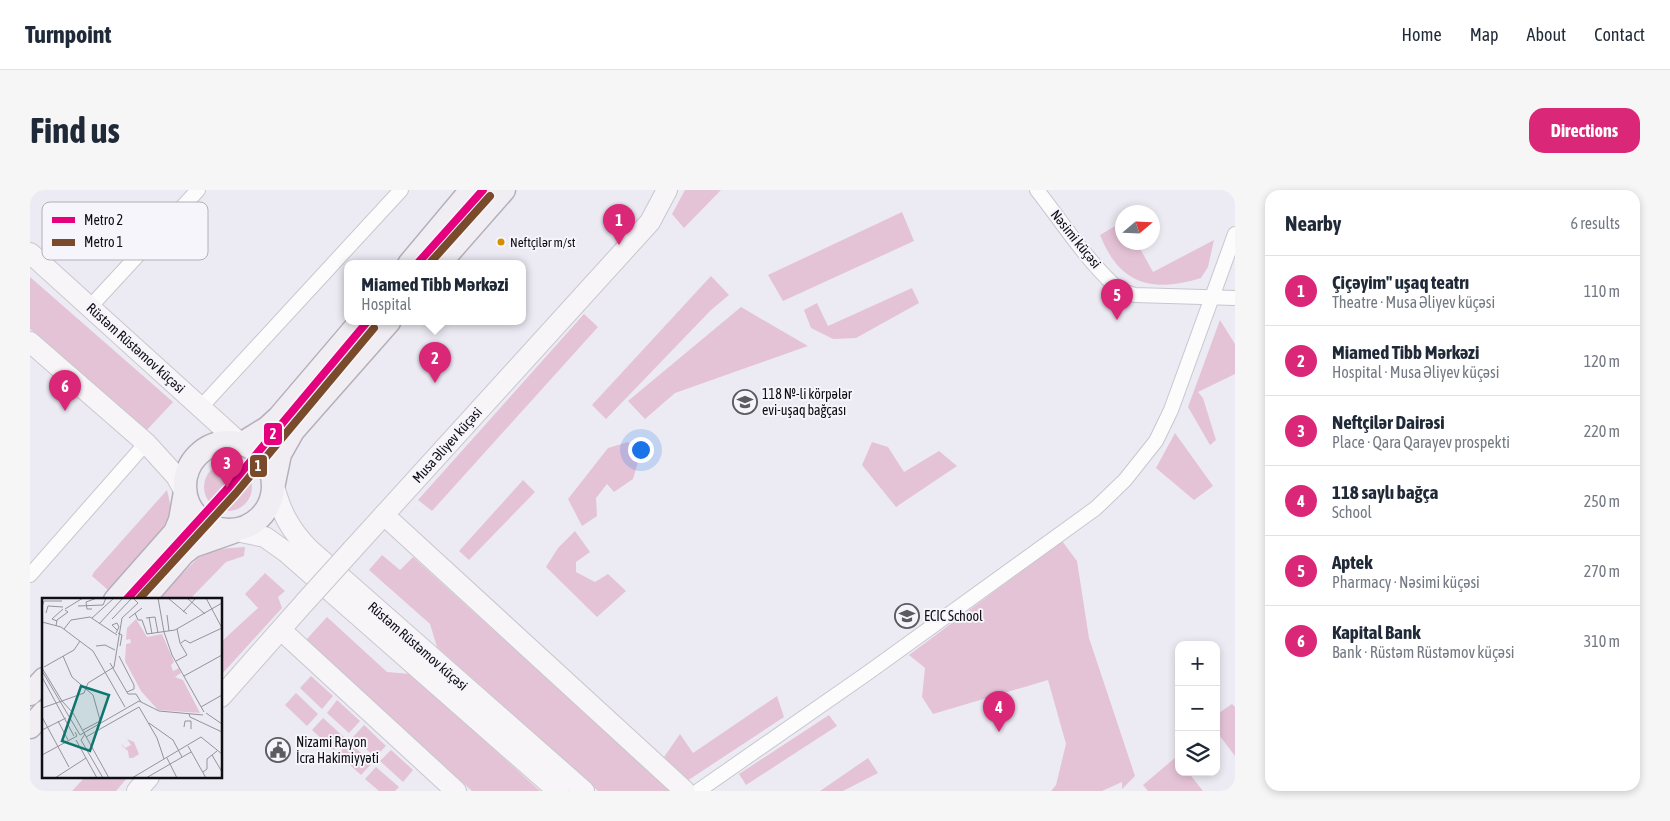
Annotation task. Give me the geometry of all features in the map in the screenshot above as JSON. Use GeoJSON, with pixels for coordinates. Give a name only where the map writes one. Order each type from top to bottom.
{"type":"FeatureCollection","features":[{"type":"Feature","properties":{"kind":"main road"},"geometry":{"type":"LineString","coordinates":[[412,260],[471,190]]}},
{"type":"Feature","properties":{"kind":"main road"},"geometry":{"type":"LineString","coordinates":[[443,260],[504,190]]}},
{"type":"Feature","properties":{"kind":"main road","name":"Musa Əliyev küçəsi"},"geometry":{"type":"LineString","coordinates":[[222,696],[650,222],[666,190]]}},
{"type":"Feature","properties":{"kind":"main road","name":"Rüstəm Rüstəmov küçəsi"},"geometry":{"type":"LineString","coordinates":[[30,253],[241,444]]}},
{"type":"Feature","properties":{"kind":"main road"},"geometry":{"type":"LineString","coordinates":[[241,444],[267,428],[279,417],[357,325]]}},
{"type":"Feature","properties":{"kind":"main road"},"geometry":{"type":"LineString","coordinates":[[144,598],[183,554],[193,546],[251,526],[263,515],[271,502],[280,454],[289,436],[385,325]]}},
{"type":"Feature","properties":{"kind":"main road"},"geometry":{"type":"LineString","coordinates":[[30,342],[146,443],[176,476],[185,492],[189,506],[197,517],[208,526],[236,531]]}},
{"type":"Feature","properties":{"kind":"main road"},"geometry":{"type":"LineString","coordinates":[[117,598],[175,532],[184,508],[188,468],[204,449],[215,444],[228,442],[241,444],[257,451],[266,460],[271,471],[274,486]]}},
{"type":"Feature","properties":{"kind":"main road","name":"Rüstəm Rüstəmov küçəsi"},"geometry":{"type":"LineString","coordinates":[[274,486],[280,508],[288,525],[303,543],[584,791]]}},
{"type":"Feature","properties":{"kind":"main road"},"geometry":{"type":"LineString","coordinates":[[384,515],[685,791]]}},
{"type":"Feature","properties":{"kind":"main road","name":"Rüstəm Rüstəmov küçəsi"},"geometry":{"type":"LineString","coordinates":[[236,531],[265,538],[282,549],[558,791]]}},
{"type":"Feature","properties":{"kind":"main road"},"geometry":{"type":"LineString","coordinates":[[281,630],[456,791]]}},
{"type":"Feature","properties":{"kind":"main road"},"geometry":{"type":"LineString","coordinates":[[30,694],[42,681]]}},
{"type":"Feature","properties":{"kind":"main road"},"geometry":{"type":"LineString","coordinates":[[30,727],[42,714]]}},
{"type":"Feature","properties":{"kind":"main road"},"geometry":{"type":"LineString","coordinates":[[137,791],[148,778]]}},
{"type":"Feature","properties":{"kind":"street"},"geometry":{"type":"LineString","coordinates":[[187,202],[198,190]]}},
{"type":"Feature","properties":{"kind":"street"},"geometry":{"type":"LineString","coordinates":[[201,407],[400,190]]}},
{"type":"Feature","properties":{"kind":"street","name":"Nəsimi küçəsi"},"geometry":{"type":"LineString","coordinates":[[1037,190],[1114,286],[1123,291],[1135,295],[1235,298]]}},
{"type":"Feature","properties":{"kind":"street"},"geometry":{"type":"LineString","coordinates":[[698,791],[869,672],[1112,495],[1156,441],[1171,410],[1235,234]]}},
{"type":"Feature","properties":{"kind":"street"},"geometry":{"type":"LineString","coordinates":[[90,308],[134,260]]}},
{"type":"Feature","properties":{"kind":"street"},"geometry":{"type":"LineString","coordinates":[[30,575],[146,443]]}},
{"type":"Feature","properties":{"kind":"shaded area"},"geometry":{"type":"Polygon","coordinates":[[[685,190],[721,190],[684,228],[672,214],[685,190]]]}},
{"type":"Feature","properties":{"kind":"shaded area"},"geometry":{"type":"Polygon","coordinates":[[[902,212],[914,241],[783,301],[768,275],[902,212]]]}},
{"type":"Feature","properties":{"kind":"shaded area"},"geometry":{"type":"Polygon","coordinates":[[[1115,226],[1115,250],[1141,250],[1153,272],[1214,240],[1208,267],[1201,278],[1167,285],[1140,281],[1128,275],[1117,265],[1100,235],[1115,226]]]}},
{"type":"Feature","properties":{"kind":"shaded area"},"geometry":{"type":"Polygon","coordinates":[[[711,276],[729,295],[711,310],[606,419],[592,405],[711,276]]]}},
{"type":"Feature","properties":{"kind":"shaded area"},"geometry":{"type":"Polygon","coordinates":[[[30,277],[173,402],[146,431],[30,329],[30,277]]]}},
{"type":"Feature","properties":{"kind":"shaded area"},"geometry":{"type":"Polygon","coordinates":[[[912,288],[919,303],[856,338],[833,339],[811,328],[804,310],[817,303],[828,326],[912,288]]]}},
{"type":"Feature","properties":{"kind":"shaded area"},"geometry":{"type":"Polygon","coordinates":[[[741,307],[808,346],[675,393],[645,419],[628,401],[741,307]]]}},
{"type":"Feature","properties":{"kind":"shaded area"},"geometry":{"type":"Polygon","coordinates":[[[584,314],[598,327],[432,511],[418,500],[584,314]]]}},
{"type":"Feature","properties":{"kind":"shaded area"},"geometry":{"type":"Polygon","coordinates":[[[1220,320],[1235,344],[1235,374],[1198,392],[1203,398],[1216,440],[1210,445],[1188,407],[1220,320]]]}},
{"type":"Feature","properties":{"kind":"shaded area"},"geometry":{"type":"Polygon","coordinates":[[[1175,433],[1213,486],[1194,500],[1156,468],[1175,433]]]}},
{"type":"Feature","properties":{"kind":"shaded area"},"geometry":{"type":"Polygon","coordinates":[[[628,442],[640,455],[633,479],[614,492],[607,484],[596,498],[597,516],[582,526],[568,499],[608,448],[628,442]]]}},
{"type":"Feature","properties":{"kind":"shaded area"},"geometry":{"type":"Polygon","coordinates":[[[872,442],[888,447],[904,472],[939,451],[957,466],[896,507],[862,465],[872,442]]]}},
{"type":"Feature","properties":{"kind":"shaded area"},"geometry":{"type":"Polygon","coordinates":[[[228,463],[237,465],[245,470],[250,478],[252,487],[250,496],[245,504],[237,509],[228,511],[219,509],[211,504],[206,496],[204,487],[206,478],[211,470],[219,465],[228,463]]]}},
{"type":"Feature","properties":{"kind":"shaded area"},"geometry":{"type":"Polygon","coordinates":[[[523,480],[535,492],[469,560],[459,551],[523,480]]]}},
{"type":"Feature","properties":{"kind":"shaded area"},"geometry":{"type":"Polygon","coordinates":[[[167,490],[170,506],[163,527],[146,551],[108,590],[92,576],[94,572],[167,490]]]}},
{"type":"Feature","properties":{"kind":"shaded area"},"geometry":{"type":"Polygon","coordinates":[[[575,531],[590,552],[576,562],[576,572],[595,582],[608,574],[626,591],[597,617],[546,567],[558,548],[575,531]]]}},
{"type":"Feature","properties":{"kind":"shaded area"},"geometry":{"type":"Polygon","coordinates":[[[1062,541],[1077,561],[1089,638],[1135,776],[1122,789],[1122,782],[1102,791],[1051,791],[1056,785],[1066,744],[1048,680],[933,714],[922,697],[925,668],[909,655],[1062,541]]]}},
{"type":"Feature","properties":{"kind":"shaded area"},"geometry":{"type":"Polygon","coordinates":[[[245,547],[244,556],[226,562],[191,598],[158,598],[199,557],[217,549],[245,547]]]}},
{"type":"Feature","properties":{"kind":"shaded area"},"geometry":{"type":"Polygon","coordinates":[[[382,555],[400,570],[413,557],[670,791],[598,791],[437,647],[430,624],[369,570],[382,555]]]}},
{"type":"Feature","properties":{"kind":"shaded area"},"geometry":{"type":"Polygon","coordinates":[[[265,573],[285,591],[278,597],[282,608],[222,674],[222,641],[258,608],[245,594],[265,573]]]}},
{"type":"Feature","properties":{"kind":"shaded area"},"geometry":{"type":"Polygon","coordinates":[[[327,617],[387,672],[411,674],[540,791],[472,791],[305,641],[327,617]]]}},
{"type":"Feature","properties":{"kind":"shaded area"},"geometry":{"type":"Polygon","coordinates":[[[311,676],[333,696],[322,709],[300,688],[311,676]]]}},
{"type":"Feature","properties":{"kind":"shaded area"},"geometry":{"type":"Polygon","coordinates":[[[296,693],[318,714],[307,726],[285,705],[296,693]]]}},
{"type":"Feature","properties":{"kind":"shaded area"},"geometry":{"type":"Polygon","coordinates":[[[777,696],[784,717],[687,781],[664,757],[680,734],[693,753],[777,696]]]}},
{"type":"Feature","properties":{"kind":"shaded area"},"geometry":{"type":"Polygon","coordinates":[[[337,700],[360,721],[349,733],[327,713],[337,700]]]}},
{"type":"Feature","properties":{"kind":"shaded area"},"geometry":{"type":"Polygon","coordinates":[[[1232,704],[1235,707],[1235,756],[1220,736],[1220,712],[1232,704]]]}},
{"type":"Feature","properties":{"kind":"shaded area"},"geometry":{"type":"Polygon","coordinates":[[[829,715],[837,726],[746,785],[739,774],[829,715]]]}},
{"type":"Feature","properties":{"kind":"shaded area"},"geometry":{"type":"Polygon","coordinates":[[[323,718],[345,738],[334,750],[312,730],[323,718]]]}},
{"type":"Feature","properties":{"kind":"shaded area"},"geometry":{"type":"Polygon","coordinates":[[[364,725],[386,746],[375,757],[353,737],[364,725]]]}},
{"type":"Feature","properties":{"kind":"shaded area"},"geometry":{"type":"Polygon","coordinates":[[[349,742],[372,763],[361,775],[338,754],[349,742]]]}},
{"type":"Feature","properties":{"kind":"shaded area"},"geometry":{"type":"Polygon","coordinates":[[[391,750],[413,770],[403,782],[380,761],[391,750]]]}},
{"type":"Feature","properties":{"kind":"shaded area"},"geometry":{"type":"Polygon","coordinates":[[[868,758],[878,773],[843,791],[820,791],[868,758]]]}},
{"type":"Feature","properties":{"kind":"shaded area"},"geometry":{"type":"Polygon","coordinates":[[[1175,758],[1175,776],[1191,776],[1203,791],[1148,791],[1143,785],[1175,758]]]}},
{"type":"Feature","properties":{"kind":"shaded area"},"geometry":{"type":"Polygon","coordinates":[[[376,767],[399,787],[395,791],[379,791],[365,779],[376,767]]]}},
{"type":"Feature","properties":{"kind":"shaded area"},"geometry":{"type":"Polygon","coordinates":[[[84,778],[127,778],[116,791],[72,791],[84,778]]]}},
{"type":"Feature","properties":{"kind":"metro line","name":"2"},"geometry":{"type":"LineString","coordinates":[[421,260],[483,190]]}},
{"type":"Feature","properties":{"kind":"metro line","name":"1"},"geometry":{"type":"LineString","coordinates":[[433,260],[490,196]]}},
{"type":"Feature","properties":{"kind":"metro line","name":"2"},"geometry":{"type":"LineString","coordinates":[[128,598],[229,487],[364,325]]}},
{"type":"Feature","properties":{"kind":"metro line","name":"1"},"geometry":{"type":"LineString","coordinates":[[140,598],[236,493],[374,328]]}},
{"type":"Feature","properties":{"kind":"place","name":"Neftçilər m/st"},"geometry":{"type":"Point","coordinates":[501,242]}},
{"type":"Feature","properties":{"kind":"place","name":"Çiçəyim\" uşaq teatrı"},"geometry":{"type":"Point","coordinates":[619,245]}},
{"type":"Feature","properties":{"kind":"place","name":"Aptek"},"geometry":{"type":"Point","coordinates":[1117,320]}},
{"type":"Feature","properties":{"kind":"place","name":"Miamed Tibb Mərkəzi"},"geometry":{"type":"Point","coordinates":[435,383]}},
{"type":"Feature","properties":{"kind":"place","name":"118 №-li körpələr evi-uşaq bağçası"},"geometry":{"type":"Point","coordinates":[745,402]}},
{"type":"Feature","properties":{"kind":"place","name":"Kapital Bank"},"geometry":{"type":"Point","coordinates":[65,411]}},
{"type":"Feature","properties":{"kind":"place","name":"Neftçilər Dairəsi"},"geometry":{"type":"Point","coordinates":[227,488]}},
{"type":"Feature","properties":{"kind":"place","name":"ECIC School"},"geometry":{"type":"Point","coordinates":[907,616]}},
{"type":"Feature","properties":{"kind":"place","name":"118 saylı bağça"},"geometry":{"type":"Point","coordinates":[999,732]}},
{"type":"Feature","properties":{"kind":"place","name":"Nizami Rayon İcra Hakimiyyəti"},"geometry":{"type":"Point","coordinates":[278,750]}}]}
